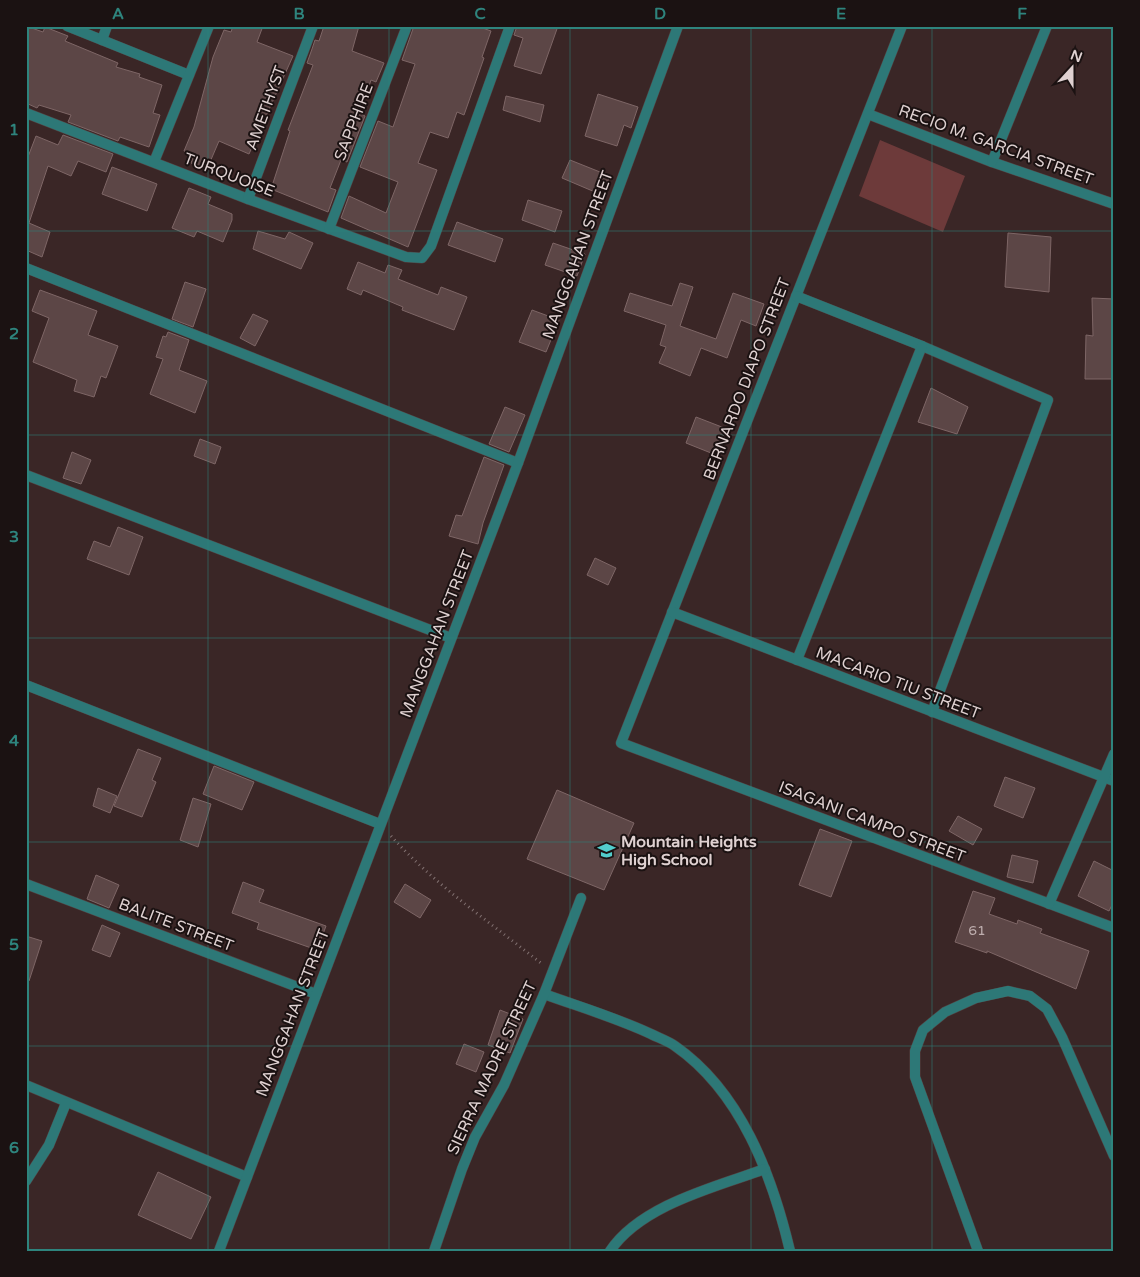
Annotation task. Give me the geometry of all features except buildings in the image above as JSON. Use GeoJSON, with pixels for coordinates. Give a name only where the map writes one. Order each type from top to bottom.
{"type":"FeatureCollection","features":[{"type":"Feature","properties":{"kind":"street"},"geometry":{"type":"LineString","coordinates":[[67,26],[189,75]]}},
{"type":"Feature","properties":{"kind":"street"},"geometry":{"type":"LineString","coordinates":[[102,40],[107,26]]}},
{"type":"Feature","properties":{"kind":"street"},"geometry":{"type":"LineString","coordinates":[[154,162],[209,26]]}},
{"type":"Feature","properties":{"kind":"street","name":"AMETHYST"},"geometry":{"type":"LineString","coordinates":[[248,199],[313,26]]}},
{"type":"Feature","properties":{"kind":"street","name":"SAPPHIRE"},"geometry":{"type":"LineString","coordinates":[[329,229],[407,26]]}},
{"type":"Feature","properties":{"kind":"street","name":"TURQUOISE"},"geometry":{"type":"LineString","coordinates":[[26,113],[329,229],[406,257],[422,258],[431,246],[510,26]]}},
{"type":"Feature","properties":{"kind":"street","name":"MANGGAHAN STREET"},"geometry":{"type":"LineString","coordinates":[[219,1251],[518,463],[678,26]]}},
{"type":"Feature","properties":{"kind":"street","name":"BERNARDO DIAPO STREET"},"geometry":{"type":"LineString","coordinates":[[620,743],[902,26]]}},
{"type":"Feature","properties":{"kind":"street"},"geometry":{"type":"LineString","coordinates":[[992,162],[1047,26]]}},
{"type":"Feature","properties":{"kind":"street","name":"RECIO M. GARCIA STREET"},"geometry":{"type":"LineString","coordinates":[[868,114],[992,162],[1114,204]]}},
{"type":"Feature","properties":{"kind":"street"},"geometry":{"type":"LineString","coordinates":[[26,268],[518,463]]}},
{"type":"Feature","properties":{"kind":"street"},"geometry":{"type":"LineString","coordinates":[[796,296],[922,346],[1048,400],[932,712]]}},
{"type":"Feature","properties":{"kind":"street"},"geometry":{"type":"LineString","coordinates":[[797,660],[922,346]]}},
{"type":"Feature","properties":{"kind":"street"},"geometry":{"type":"LineString","coordinates":[[26,475],[451,638]]}},
{"type":"Feature","properties":{"kind":"street","name":"MACARIO TIU STREET"},"geometry":{"type":"LineString","coordinates":[[672,612],[1114,781]]}},
{"type":"Feature","properties":{"kind":"street"},"geometry":{"type":"LineString","coordinates":[[26,686],[380,824]]}},
{"type":"Feature","properties":{"kind":"street","name":"ISAGANI CAMPO STREET"},"geometry":{"type":"LineString","coordinates":[[620,743],[1114,928]]}},
{"type":"Feature","properties":{"kind":"street"},"geometry":{"type":"LineString","coordinates":[[1049,904],[1114,754]]}},
{"type":"Feature","properties":{"kind":"street","name":"BALITE STREET"},"geometry":{"type":"LineString","coordinates":[[26,884],[316,994]]}},
{"type":"Feature","properties":{"kind":"street","name":"SIERRA MADRE STREET"},"geometry":{"type":"LineString","coordinates":[[434,1251],[462,1168],[475,1137],[504,1085],[544,994],[581,898]]}},
{"type":"Feature","properties":{"kind":"street"},"geometry":{"type":"LineString","coordinates":[[978,1251],[915,1077],[914,1051],[923,1030],[945,1012],[976,998],[1008,991],[1030,996],[1047,1009],[1062,1037],[1114,1156]]}},
{"type":"Feature","properties":{"kind":"street"},"geometry":{"type":"LineString","coordinates":[[544,994],[639,1029],[674,1045],[710,1076],[743,1122],[765,1169],[790,1251]]}},
{"type":"Feature","properties":{"kind":"street"},"geometry":{"type":"LineString","coordinates":[[26,1085],[246,1177]]}},
{"type":"Feature","properties":{"kind":"street"},"geometry":{"type":"LineString","coordinates":[[26,1181],[49,1144],[66,1103]]}},
{"type":"Feature","properties":{"kind":"street"},"geometry":{"type":"LineString","coordinates":[[613,1249],[638,1222],[682,1199],[765,1169]]}},
{"type":"Feature","properties":{"kind":"path"},"geometry":{"type":"LineString","coordinates":[[380,824],[425,870],[552,972]]}},
{"type":"Feature","properties":{"kind":"shaded area"},"geometry":{"type":"Polygon","coordinates":[[[880,140],[965,176],[943,232],[859,196],[880,140]]]}},
{"type":"Feature","properties":{"kind":"place","name":"Mountain Heights High School"},"geometry":{"type":"Point","coordinates":[607,851]}}]}
